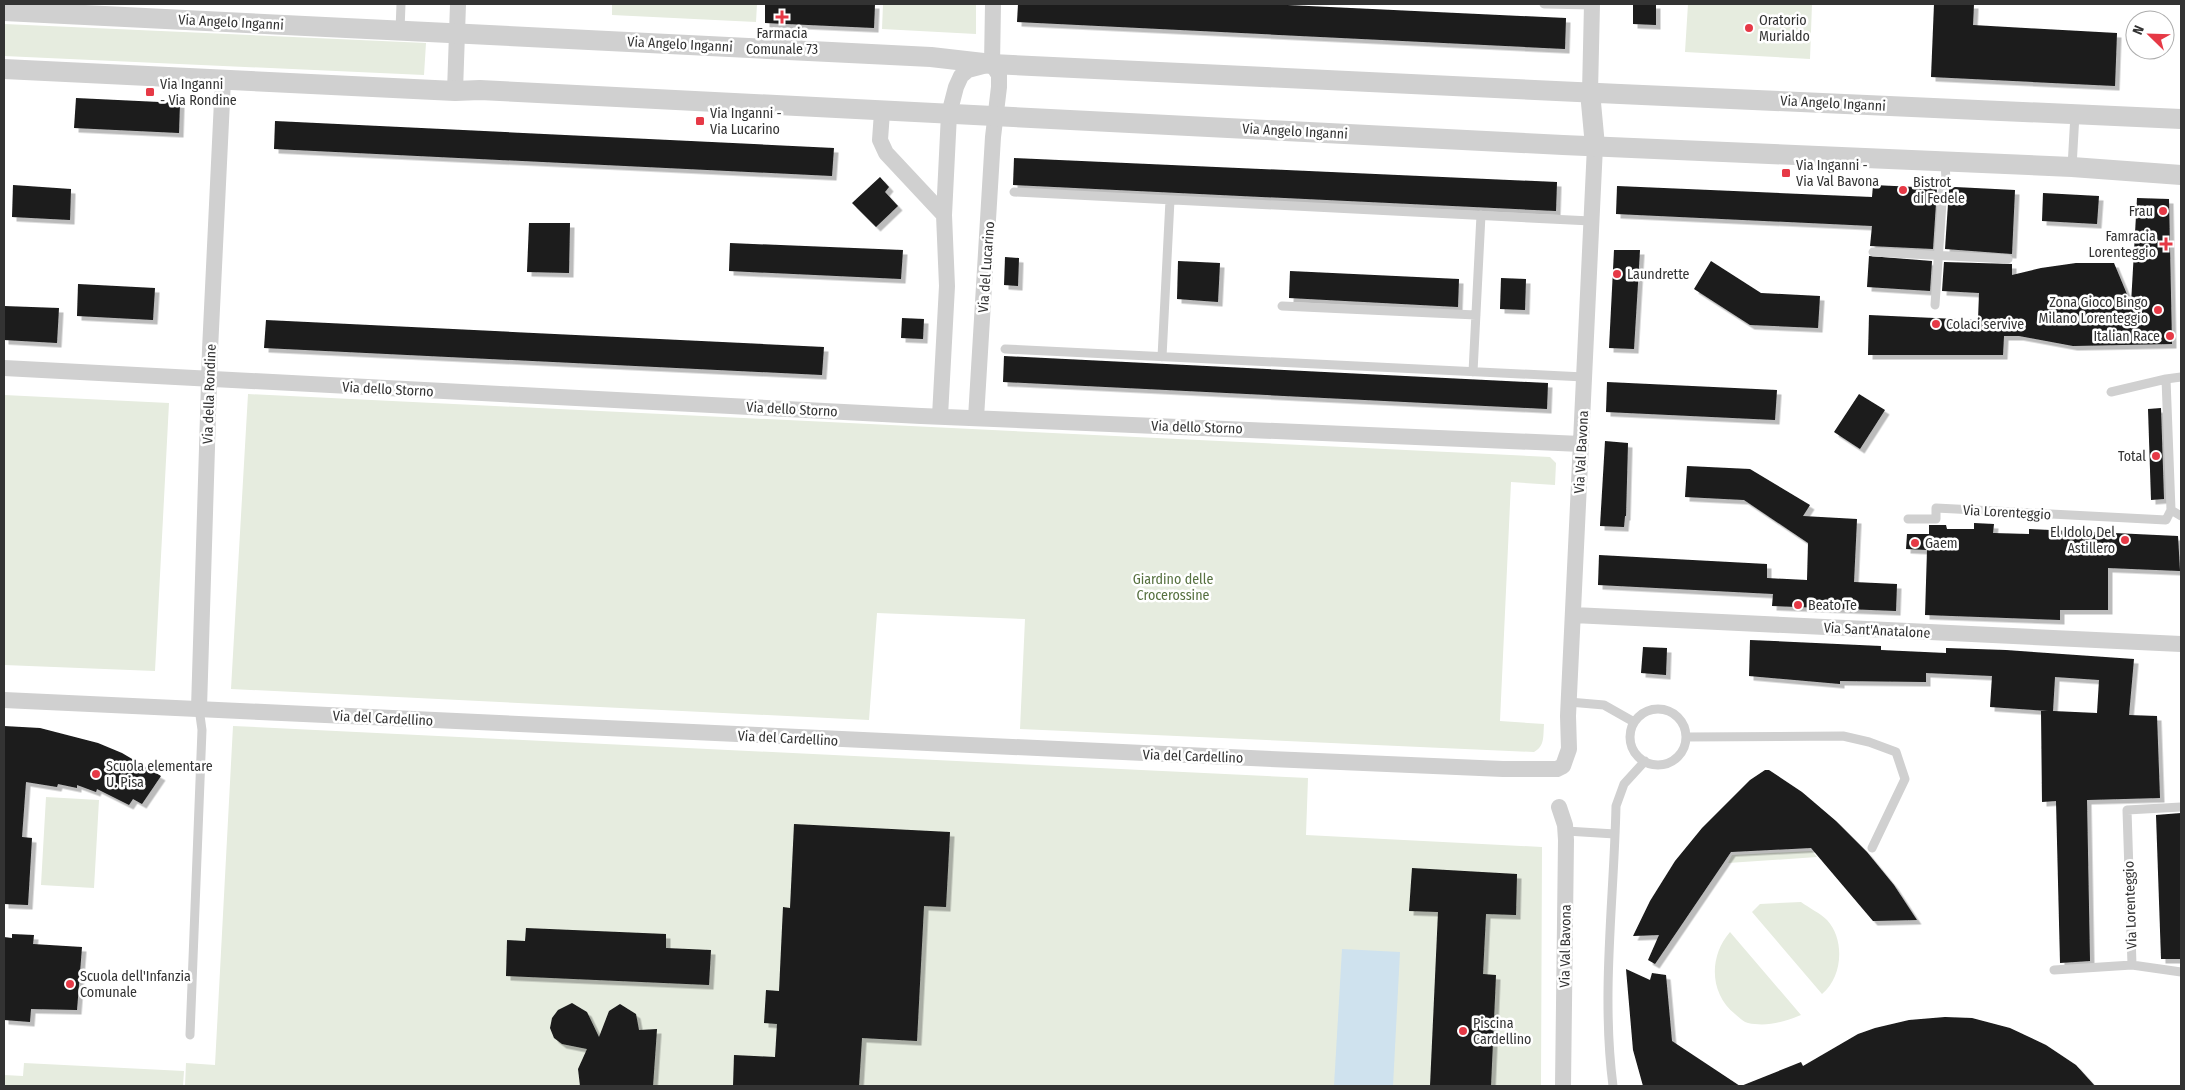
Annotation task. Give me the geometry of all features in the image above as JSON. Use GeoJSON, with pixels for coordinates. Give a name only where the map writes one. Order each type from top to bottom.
{"type":"FeatureCollection","features":[{"type":"Feature","properties":{"kind":"street"},"geometry":{"type":"LineString","coordinates":[[455,91],[458,4]]}},
{"type":"Feature","properties":{"kind":"street"},"geometry":{"type":"LineString","coordinates":[[993,4],[992,64],[999,75],[995,116]]}},
{"type":"Feature","properties":{"kind":"street"},"geometry":{"type":"LineString","coordinates":[[1592,4],[1590,92],[1594,146]]}},
{"type":"Feature","properties":{"kind":"street","name":"Via Angelo Inganni"},"geometry":{"type":"LineString","coordinates":[[4,10],[931,57],[992,64],[2181,119]]}},
{"type":"Feature","properties":{"kind":"street","name":"Via Angelo Inganni"},"geometry":{"type":"LineString","coordinates":[[950,114],[956,87],[961,76],[968,70],[992,64]]}},
{"type":"Feature","properties":{"kind":"street","name":"Via Angelo Inganni"},"geometry":{"type":"LineString","coordinates":[[4,69],[455,91],[480,90],[882,112],[1945,163],[2072,167],[2181,175]]}},
{"type":"Feature","properties":{"kind":"street","name":"Via della Rondine"},"geometry":{"type":"LineString","coordinates":[[199,708],[209,378],[223,80]]}},
{"type":"Feature","properties":{"kind":"street"},"geometry":{"type":"LineString","coordinates":[[882,112],[880,140],[886,153],[944,215]]}},
{"type":"Feature","properties":{"kind":"street"},"geometry":{"type":"LineString","coordinates":[[940,416],[948,286],[944,215],[950,114]]}},
{"type":"Feature","properties":{"kind":"street","name":"Via del Lucarino"},"geometry":{"type":"LineString","coordinates":[[976,418],[995,116]]}},
{"type":"Feature","properties":{"kind":"street","name":"Via Val Bavona"},"geometry":{"type":"LineString","coordinates":[[1567,758],[1570,742],[1568,709],[1594,146]]}},
{"type":"Feature","properties":{"kind":"street","name":"Via dello Storno"},"geometry":{"type":"LineString","coordinates":[[4,368],[976,418],[1581,444]]}},
{"type":"Feature","properties":{"kind":"street","name":"Via Sant'Anatalone"},"geometry":{"type":"LineString","coordinates":[[1573,615],[2181,644]]}},
{"type":"Feature","properties":{"kind":"street","name":"Via del Cardellino"},"geometry":{"type":"LineString","coordinates":[[4,700],[199,708],[901,744],[1503,770],[1557,769],[1563,766],[1567,758]]}},
{"type":"Feature","properties":{"kind":"street","name":"Via Val Bavona"},"geometry":{"type":"LineString","coordinates":[[1559,807],[1566,831],[1563,1086]]}},
{"type":"Feature","properties":{"kind":"lane"},"geometry":{"type":"LineString","coordinates":[[400,30],[401,4]]}},
{"type":"Feature","properties":{"kind":"lane"},"geometry":{"type":"LineString","coordinates":[[1544,4],[1592,4]]}},
{"type":"Feature","properties":{"kind":"lane"},"geometry":{"type":"LineString","coordinates":[[2072,167],[2075,114]]}},
{"type":"Feature","properties":{"kind":"lane"},"geometry":{"type":"LineString","coordinates":[[1936,305],[1943,188],[1946,180],[1945,163]]}},
{"type":"Feature","properties":{"kind":"lane"},"geometry":{"type":"LineString","coordinates":[[1014,192],[1591,221]]}},
{"type":"Feature","properties":{"kind":"lane"},"geometry":{"type":"LineString","coordinates":[[1162,357],[1170,200]]}},
{"type":"Feature","properties":{"kind":"lane"},"geometry":{"type":"LineString","coordinates":[[1473,372],[1481,215]]}},
{"type":"Feature","properties":{"kind":"lane"},"geometry":{"type":"LineString","coordinates":[[1873,252],[2008,259]]}},
{"type":"Feature","properties":{"kind":"lane"},"geometry":{"type":"LineString","coordinates":[[1282,306],[1476,315]]}},
{"type":"Feature","properties":{"kind":"lane"},"geometry":{"type":"LineString","coordinates":[[1004,349],[1584,378]]}},
{"type":"Feature","properties":{"kind":"lane"},"geometry":{"type":"LineString","coordinates":[[2111,392],[2181,377]]}},
{"type":"Feature","properties":{"kind":"lane"},"geometry":{"type":"LineString","coordinates":[[2166,380],[2171,510],[2181,516]]}},
{"type":"Feature","properties":{"kind":"lane","name":"Via Lorenteggio"},"geometry":{"type":"LineString","coordinates":[[1908,519],[1936,519],[1936,508],[2166,520],[2171,510]]}},
{"type":"Feature","properties":{"kind":"lane"},"geometry":{"type":"LineString","coordinates":[[1568,709],[1604,705],[1634,722]]}},
{"type":"Feature","properties":{"kind":"lane"},"geometry":{"type":"LineString","coordinates":[[190,1035],[202,730],[199,708]]}},
{"type":"Feature","properties":{"kind":"lane"},"geometry":{"type":"LineString","coordinates":[[1648,710],[1666,710],[1680,720],[1686,737],[1684,746],[1672,760],[1654,764],[1645,762],[1638,756],[1630,740],[1634,722],[1648,710]]}},
{"type":"Feature","properties":{"kind":"lane"},"geometry":{"type":"LineString","coordinates":[[1686,737],[1843,736],[1869,742],[1896,752],[1905,779],[1872,848]]}},
{"type":"Feature","properties":{"kind":"lane"},"geometry":{"type":"LineString","coordinates":[[1613,1086],[1609,1057],[1609,996],[1616,806],[1624,784],[1645,762]]}},
{"type":"Feature","properties":{"kind":"lane","name":"Via Lorenteggio"},"geometry":{"type":"LineString","coordinates":[[2132,965],[2127,810],[2181,808]]}},
{"type":"Feature","properties":{"kind":"lane"},"geometry":{"type":"LineString","coordinates":[[1566,831],[1616,834]]}},
{"type":"Feature","properties":{"kind":"lane","name":"Via Lorenteggio"},"geometry":{"type":"LineString","coordinates":[[2054,970],[2132,965],[2181,972]]}},
{"type":"Feature","properties":{"kind":"green space"},"geometry":{"type":"Polygon","coordinates":[[[612,4],[757,4],[756,22],[612,15],[612,4]]]}},
{"type":"Feature","properties":{"kind":"green space"},"geometry":{"type":"Polygon","coordinates":[[[883,4],[976,4],[976,34],[882,29],[883,4]]]}},
{"type":"Feature","properties":{"kind":"green space","name":"Oratorio Murialdo"},"geometry":{"type":"Polygon","coordinates":[[[1688,4],[1812,4],[1810,59],[1685,52],[1688,4]]]}},
{"type":"Feature","properties":{"kind":"green space"},"geometry":{"type":"Polygon","coordinates":[[[4,24],[426,43],[424,75],[4,56],[4,24]]]}},
{"type":"Feature","properties":{"kind":"green space","name":"Giardino delle Crocerossine"},"geometry":{"type":"Polygon","coordinates":[[[248,394],[1550,457],[1556,463],[1555,485],[1511,482],[1500,721],[1544,724],[1543,740],[1538,750],[1534,752],[1020,729],[1025,619],[877,613],[869,720],[231,689],[248,394]]]}},
{"type":"Feature","properties":{"kind":"green space"},"geometry":{"type":"Polygon","coordinates":[[[4,395],[169,403],[155,671],[4,665],[4,395]]]}},
{"type":"Feature","properties":{"kind":"green space"},"geometry":{"type":"Polygon","coordinates":[[[233,726],[1308,778],[1306,835],[1542,847],[1541,1086],[185,1086],[186,1063],[215,1065],[233,726]]]}},
{"type":"Feature","properties":{"kind":"green space"},"geometry":{"type":"Polygon","coordinates":[[[46,797],[99,800],[94,888],[41,885],[46,797]]]}},
{"type":"Feature","properties":{"kind":"green space"},"geometry":{"type":"Polygon","coordinates":[[[1812,851],[1817,857],[1728,863],[1732,855],[1812,851]]]}},
{"type":"Feature","properties":{"kind":"green space"},"geometry":{"type":"Polygon","coordinates":[[[1801,902],[1827,920],[1837,937],[1839,947],[1838,968],[1829,987],[1822,994],[1752,912],[1760,904],[1801,902]]]}},
{"type":"Feature","properties":{"kind":"green space"},"geometry":{"type":"Polygon","coordinates":[[[1730,932],[1801,1015],[1775,1023],[1755,1024],[1743,1021],[1726,1005],[1716,985],[1715,963],[1718,952],[1730,932]]]}},
{"type":"Feature","properties":{"kind":"green space"},"geometry":{"type":"Polygon","coordinates":[[[24,1063],[184,1071],[183,1086],[4,1086],[4,1075],[23,1076],[24,1063]]]}},
{"type":"Feature","properties":{"kind":"water"},"geometry":{"type":"Polygon","coordinates":[[[1342,949],[1400,952],[1393,1086],[1334,1086],[1342,949]]]}},
{"type":"Feature","properties":{"kind":"building"},"geometry":{"type":"Polygon","coordinates":[[[765,4],[875,4],[874,28],[765,23],[765,4]]]}},
{"type":"Feature","properties":{"kind":"building"},"geometry":{"type":"Polygon","coordinates":[[[1018,4],[1266,4],[1566,18],[1565,49],[1017,22],[1018,4]]]}},
{"type":"Feature","properties":{"kind":"building"},"geometry":{"type":"Polygon","coordinates":[[[1633,4],[1656,4],[1656,25],[1633,24],[1633,4]]]}},
{"type":"Feature","properties":{"kind":"building"},"geometry":{"type":"Polygon","coordinates":[[[1934,4],[1974,4],[1973,25],[2117,33],[2115,86],[1931,77],[1934,4]]]}},
{"type":"Feature","properties":{"kind":"building"},"geometry":{"type":"Polygon","coordinates":[[[76,98],[180,103],[179,133],[74,128],[76,98]]]}},
{"type":"Feature","properties":{"kind":"building"},"geometry":{"type":"Polygon","coordinates":[[[275,121],[834,148],[832,176],[274,149],[275,121]]]}},
{"type":"Feature","properties":{"kind":"building"},"geometry":{"type":"Polygon","coordinates":[[[1014,158],[1557,182],[1556,211],[1013,185],[1014,158]]]}},
{"type":"Feature","properties":{"kind":"building"},"geometry":{"type":"Polygon","coordinates":[[[880,177],[889,187],[885,192],[898,206],[876,227],[852,203],[880,177]]]}},
{"type":"Feature","properties":{"kind":"building"},"geometry":{"type":"Polygon","coordinates":[[[13,185],[71,189],[70,220],[12,217],[13,185]]]}},
{"type":"Feature","properties":{"kind":"building"},"geometry":{"type":"Polygon","coordinates":[[[1873,185],[1937,188],[1933,249],[1870,246],[1872,226],[1616,214],[1617,186],[1872,197],[1873,185]]]}},
{"type":"Feature","properties":{"kind":"building"},"geometry":{"type":"Polygon","coordinates":[[[1955,187],[2015,190],[2012,254],[1945,249],[1949,189],[1955,187]]]}},
{"type":"Feature","properties":{"kind":"building"},"geometry":{"type":"Polygon","coordinates":[[[2043,193],[2099,196],[2097,224],[2042,221],[2043,193]]]}},
{"type":"Feature","properties":{"kind":"building"},"geometry":{"type":"Polygon","coordinates":[[[2137,198],[2169,199],[2172,344],[2073,346],[2019,336],[2004,336],[2003,355],[1868,355],[1869,315],[1978,320],[1979,293],[1942,291],[1944,262],[2012,264],[2012,275],[2041,268],[2076,263],[2114,263],[2131,304],[2137,198]]]}},
{"type":"Feature","properties":{"kind":"building"},"geometry":{"type":"Polygon","coordinates":[[[529,223],[570,223],[569,273],[527,272],[529,223]]]}},
{"type":"Feature","properties":{"kind":"building"},"geometry":{"type":"Polygon","coordinates":[[[730,243],[903,250],[901,279],[729,271],[730,243]]]}},
{"type":"Feature","properties":{"kind":"building"},"geometry":{"type":"Polygon","coordinates":[[[1614,250],[1640,250],[1634,349],[1609,348],[1614,250]]]}},
{"type":"Feature","properties":{"kind":"building"},"geometry":{"type":"Polygon","coordinates":[[[1869,256],[1932,261],[1930,291],[1867,287],[1869,256]]]}},
{"type":"Feature","properties":{"kind":"building"},"geometry":{"type":"Polygon","coordinates":[[[1005,257],[1019,258],[1018,286],[1004,285],[1005,257]]]}},
{"type":"Feature","properties":{"kind":"building"},"geometry":{"type":"Polygon","coordinates":[[[1178,261],[1220,263],[1218,302],[1177,299],[1178,261]]]}},
{"type":"Feature","properties":{"kind":"building"},"geometry":{"type":"Polygon","coordinates":[[[1711,261],[1761,293],[1820,296],[1818,328],[1750,325],[1694,289],[1711,261]]]}},
{"type":"Feature","properties":{"kind":"building"},"geometry":{"type":"Polygon","coordinates":[[[1290,271],[1459,279],[1458,307],[1289,298],[1290,271]]]}},
{"type":"Feature","properties":{"kind":"building"},"geometry":{"type":"Polygon","coordinates":[[[1501,278],[1526,279],[1525,310],[1500,309],[1501,278]]]}},
{"type":"Feature","properties":{"kind":"building"},"geometry":{"type":"Polygon","coordinates":[[[78,284],[155,288],[153,320],[77,316],[78,284]]]}},
{"type":"Feature","properties":{"kind":"building"},"geometry":{"type":"Polygon","coordinates":[[[4,306],[59,308],[57,343],[4,340],[4,306]]]}},
{"type":"Feature","properties":{"kind":"building"},"geometry":{"type":"Polygon","coordinates":[[[902,318],[924,319],[923,339],[901,338],[902,318]]]}},
{"type":"Feature","properties":{"kind":"building"},"geometry":{"type":"Polygon","coordinates":[[[266,320],[824,347],[822,375],[264,348],[266,320]]]}},
{"type":"Feature","properties":{"kind":"building"},"geometry":{"type":"Polygon","coordinates":[[[1004,356],[1548,383],[1547,409],[1003,382],[1004,356]]]}},
{"type":"Feature","properties":{"kind":"building"},"geometry":{"type":"Polygon","coordinates":[[[1607,382],[1777,390],[1775,420],[1606,412],[1607,382]]]}},
{"type":"Feature","properties":{"kind":"building"},"geometry":{"type":"Polygon","coordinates":[[[1859,394],[1885,410],[1860,449],[1834,432],[1859,394]]]}},
{"type":"Feature","properties":{"kind":"building"},"geometry":{"type":"Polygon","coordinates":[[[2161,408],[2164,499],[2151,500],[2148,409],[2161,408]]]}},
{"type":"Feature","properties":{"kind":"building"},"geometry":{"type":"Polygon","coordinates":[[[1605,441],[1628,443],[1624,527],[1600,526],[1605,441]]]}},
{"type":"Feature","properties":{"kind":"building"},"geometry":{"type":"Polygon","coordinates":[[[1687,466],[1750,469],[1810,505],[1803,516],[1857,519],[1854,582],[1897,584],[1896,611],[1772,606],[1773,594],[1598,585],[1599,555],[1767,564],[1767,578],[1807,580],[1808,543],[1744,500],[1685,497],[1687,466]]]}},
{"type":"Feature","properties":{"kind":"building"},"geometry":{"type":"Polygon","coordinates":[[[1974,523],[1994,524],[1993,533],[2029,534],[2029,529],[2178,536],[2180,571],[2108,568],[2108,610],[2060,610],[2060,620],[1925,615],[1927,550],[1906,549],[1907,534],[1929,534],[1929,525],[1946,525],[1947,529],[1974,529],[1974,523]]]}},
{"type":"Feature","properties":{"kind":"building"},"geometry":{"type":"Polygon","coordinates":[[[1750,640],[1881,646],[1881,650],[1946,653],[1946,648],[2006,650],[2134,659],[2129,715],[2157,716],[2160,798],[2087,800],[2090,961],[2060,963],[2056,801],[2042,802],[2041,711],[2048,711],[1990,707],[1992,676],[1926,673],[1926,682],[1840,681],[1840,684],[1749,676],[1750,640]],[[2055,677],[2053,711],[2097,713],[2099,680],[2055,677]]]}},
{"type":"Feature","properties":{"kind":"building"},"geometry":{"type":"Polygon","coordinates":[[[1643,647],[1667,648],[1666,675],[1641,673],[1643,647]]]}},
{"type":"Feature","properties":{"kind":"building"},"geometry":{"type":"Polygon","coordinates":[[[4,726],[40,728],[98,743],[122,753],[161,776],[142,804],[133,799],[129,805],[97,789],[96,792],[77,785],[77,788],[58,784],[57,787],[26,782],[22,837],[32,838],[28,905],[4,904],[4,726]]]}},
{"type":"Feature","properties":{"kind":"building"},"geometry":{"type":"Polygon","coordinates":[[[1765,770],[1769,770],[1802,792],[1836,821],[1867,852],[1894,885],[1917,920],[1873,921],[1811,848],[1731,852],[1655,964],[1648,960],[1659,935],[1633,936],[1650,901],[1675,861],[1702,828],[1750,780],[1765,770]]]}},
{"type":"Feature","properties":{"kind":"building"},"geometry":{"type":"Polygon","coordinates":[[[2181,813],[2181,959],[2161,959],[2156,815],[2181,813]]]}},
{"type":"Feature","properties":{"kind":"building"},"geometry":{"type":"Polygon","coordinates":[[[794,824],[950,832],[946,907],[924,906],[917,1041],[862,1038],[859,1086],[733,1086],[734,1055],[775,1057],[777,1024],[764,1023],[766,990],[779,991],[783,907],[790,908],[794,824]]]}},
{"type":"Feature","properties":{"kind":"building","name":"Piscina Cardellino"},"geometry":{"type":"Polygon","coordinates":[[[1412,868],[1517,874],[1516,915],[1486,914],[1483,974],[1496,975],[1491,1086],[1430,1086],[1438,912],[1409,911],[1412,868]]]}},
{"type":"Feature","properties":{"kind":"building"},"geometry":{"type":"Polygon","coordinates":[[[526,928],[666,934],[666,948],[711,950],[709,985],[506,976],[507,940],[525,941],[526,928]]]}},
{"type":"Feature","properties":{"kind":"building"},"geometry":{"type":"Polygon","coordinates":[[[12,934],[34,935],[33,944],[82,947],[77,1010],[31,1009],[30,1022],[4,1020],[4,937],[12,938],[12,934]]]}},
{"type":"Feature","properties":{"kind":"building"},"geometry":{"type":"Polygon","coordinates":[[[1626,969],[1650,980],[1652,973],[1666,975],[1672,1041],[1740,1086],[1643,1086],[1633,1050],[1626,969]]]}},
{"type":"Feature","properties":{"kind":"building"},"geometry":{"type":"Polygon","coordinates":[[[572,1003],[587,1012],[599,1037],[609,1011],[620,1004],[636,1014],[639,1030],[657,1029],[653,1086],[580,1086],[578,1069],[587,1049],[562,1044],[554,1038],[550,1028],[552,1018],[558,1010],[572,1003]]]}},
{"type":"Feature","properties":{"kind":"building"},"geometry":{"type":"Polygon","coordinates":[[[1945,1017],[1972,1018],[2010,1028],[2046,1045],[2076,1065],[2095,1086],[1741,1086],[1801,1062],[1803,1066],[1858,1034],[1875,1028],[1909,1020],[1945,1017]]]}},
{"type":"Feature","properties":{"kind":"place","name":"Farmacia Comunale 73"},"geometry":{"type":"Point","coordinates":[782,17]}},
{"type":"Feature","properties":{"kind":"place","name":"Oratorio Murialdo"},"geometry":{"type":"Point","coordinates":[1749,28]}},
{"type":"Feature","properties":{"kind":"place","name":"Via Inganni - Via Rondine"},"geometry":{"type":"Point","coordinates":[150,92]}},
{"type":"Feature","properties":{"kind":"place","name":"Via Inganni - Via Lucarino"},"geometry":{"type":"Point","coordinates":[700,121]}},
{"type":"Feature","properties":{"kind":"place","name":"Via Inganni - Via Val Bavona"},"geometry":{"type":"Point","coordinates":[1786,173]}},
{"type":"Feature","properties":{"kind":"place","name":"Bistrot di Fedele"},"geometry":{"type":"Point","coordinates":[1903,190]}},
{"type":"Feature","properties":{"kind":"place","name":"Frau"},"geometry":{"type":"Point","coordinates":[2163,211]}},
{"type":"Feature","properties":{"kind":"place","name":"Famracia Lorenteggio"},"geometry":{"type":"Point","coordinates":[2166,244]}},
{"type":"Feature","properties":{"kind":"place","name":"Laundrette"},"geometry":{"type":"Point","coordinates":[1617,274]}},
{"type":"Feature","properties":{"kind":"place","name":"Zona Gioco Bingo Milano Lorenteggio"},"geometry":{"type":"Point","coordinates":[2158,310]}},
{"type":"Feature","properties":{"kind":"place","name":"Colaci servive"},"geometry":{"type":"Point","coordinates":[1936,324]}},
{"type":"Feature","properties":{"kind":"place","name":"Italian Race"},"geometry":{"type":"Point","coordinates":[2170,336]}},
{"type":"Feature","properties":{"kind":"place","name":"Total"},"geometry":{"type":"Point","coordinates":[2156,456]}},
{"type":"Feature","properties":{"kind":"place","name":"El Idolo Del Astillero"},"geometry":{"type":"Point","coordinates":[2125,540]}},
{"type":"Feature","properties":{"kind":"place","name":"Gaem"},"geometry":{"type":"Point","coordinates":[1915,543]}},
{"type":"Feature","properties":{"kind":"place","name":"Beato Te"},"geometry":{"type":"Point","coordinates":[1798,605]}},
{"type":"Feature","properties":{"kind":"place","name":"Scuola elementare U. Pisa"},"geometry":{"type":"Point","coordinates":[96,774]}},
{"type":"Feature","properties":{"kind":"place","name":"Scuola dell'Infanzia Comunale"},"geometry":{"type":"Point","coordinates":[70,984]}},
{"type":"Feature","properties":{"kind":"place","name":"Piscina Cardellino"},"geometry":{"type":"Point","coordinates":[1463,1031]}}]}
